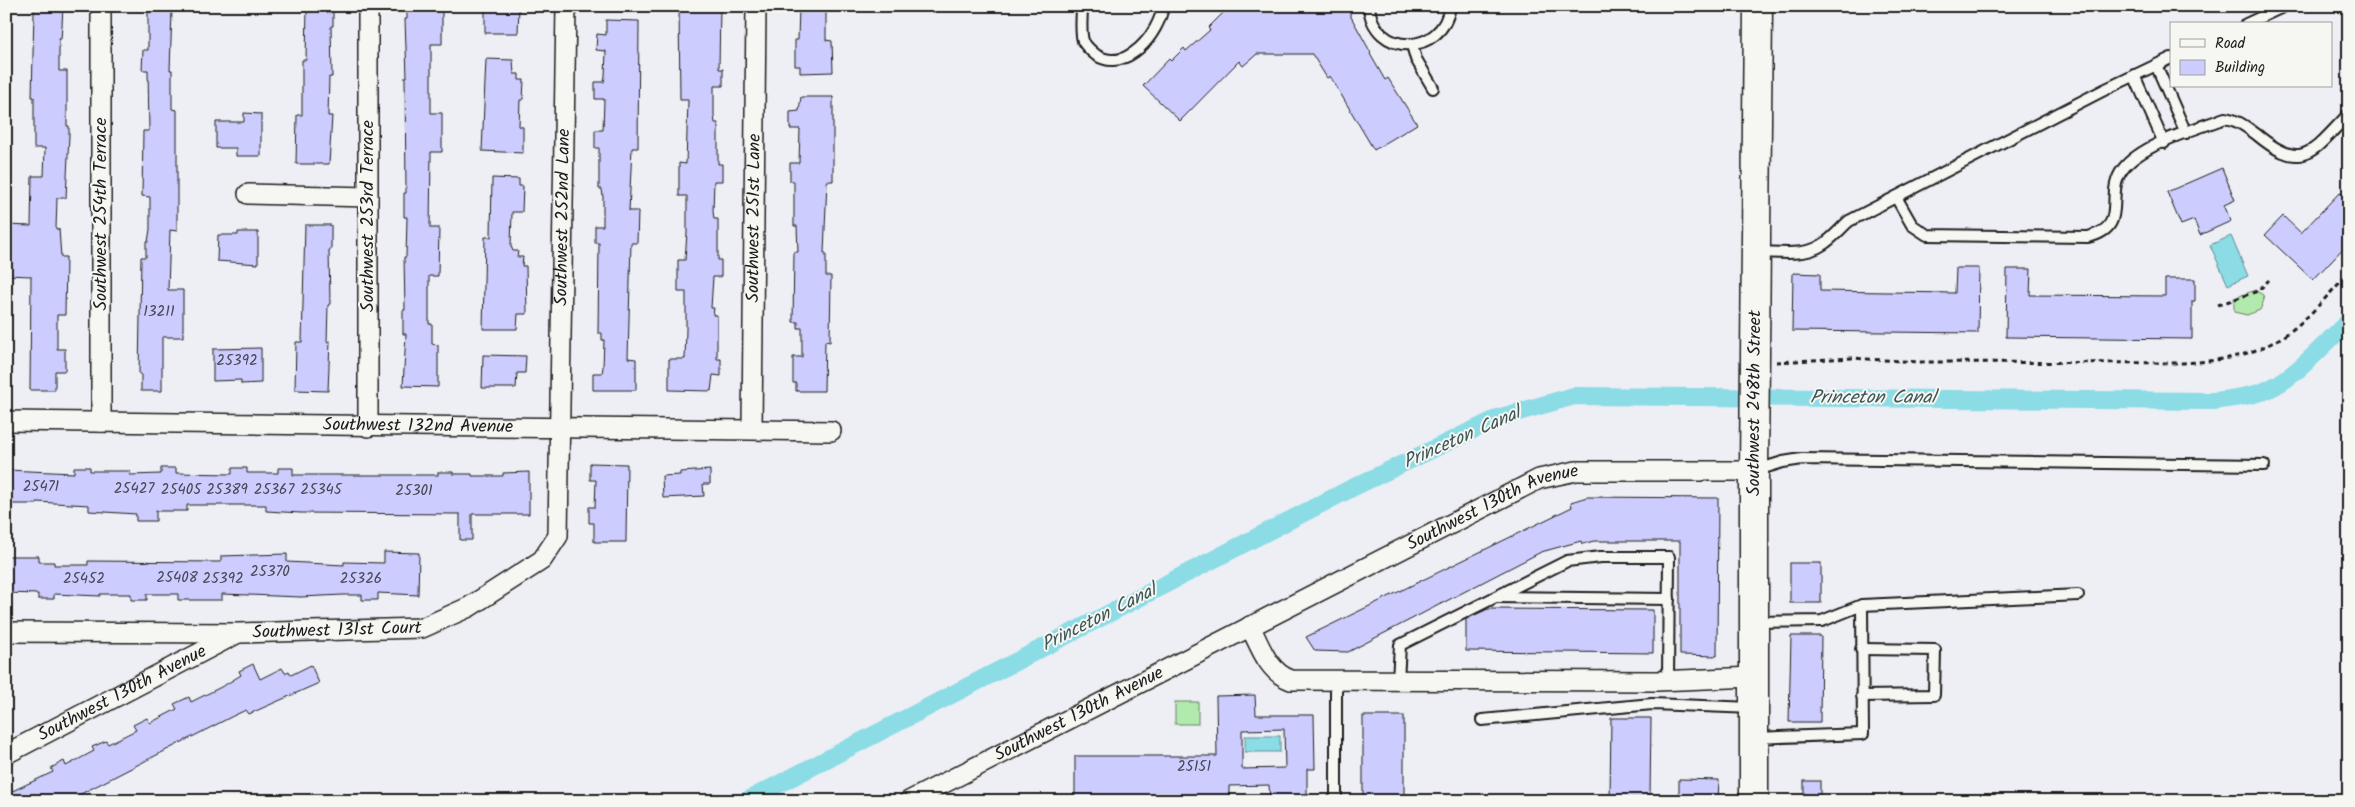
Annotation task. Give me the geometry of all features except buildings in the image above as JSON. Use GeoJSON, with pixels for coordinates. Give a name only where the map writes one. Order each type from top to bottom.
{"type":"FeatureCollection","features":[{"type":"Feature","properties":{"kind":"street","name":"Southwest 254th Terrace"},"geometry":{"type":"LineString","coordinates":[[101,6],[101,422]]}},
{"type":"Feature","properties":{"kind":"street","name":"Southwest 253rd Terrace"},"geometry":{"type":"LineString","coordinates":[[368,6],[368,427]]}},
{"type":"Feature","properties":{"kind":"street","name":"Southwest 252nd Lane"},"geometry":{"type":"LineString","coordinates":[[558,427],[566,6]]}},
{"type":"Feature","properties":{"kind":"street","name":"Southwest 251st Lane"},"geometry":{"type":"LineString","coordinates":[[752,429],[756,6]]}},
{"type":"Feature","properties":{"kind":"street","name":"Southwest 248th Street"},"geometry":{"type":"LineString","coordinates":[[1754,801],[1754,471],[1755,426],[1763,370],[1755,252],[1758,6]]}},
{"type":"Feature","properties":{"kind":"street"},"geometry":{"type":"LineString","coordinates":[[248,194],[368,197]]}},
{"type":"Feature","properties":{"kind":"street","name":"Southwest 132nd Avenue"},"geometry":{"type":"LineString","coordinates":[[6,421],[368,427],[558,427],[831,431]]}},
{"type":"Feature","properties":{"kind":"street","name":"Southwest 131st Court"},"geometry":{"type":"LineString","coordinates":[[6,632],[239,632],[422,628],[469,607],[542,560],[558,536],[558,427]]}},
{"type":"Feature","properties":{"kind":"street","name":"Southwest 130th Avenue"},"geometry":{"type":"LineString","coordinates":[[909,801],[1540,479],[1576,471],[1754,471]]}},
{"type":"Feature","properties":{"kind":"street"},"geometry":{"type":"LineString","coordinates":[[1250,626],[1267,659],[1281,677],[1305,681],[1668,680],[1754,677]]}},
{"type":"Feature","properties":{"kind":"street","name":"Southwest 130th Avenue"},"geometry":{"type":"LineString","coordinates":[[6,754],[239,632]]}},
{"type":"Feature","properties":{"kind":"lane"},"geometry":{"type":"LineString","coordinates":[[1082,6],[1082,34],[1086,46],[1103,59],[1116,60],[1126,58],[1138,49],[1151,35],[1158,24],[1163,6]]}},
{"type":"Feature","properties":{"kind":"lane"},"geometry":{"type":"LineString","coordinates":[[1369,6],[1374,24],[1381,33],[1400,44],[1412,45],[1434,37],[1442,29],[1450,6]]}},
{"type":"Feature","properties":{"kind":"lane"},"geometry":{"type":"LineString","coordinates":[[2250,22],[2286,6]]}},
{"type":"Feature","properties":{"kind":"lane"},"geometry":{"type":"LineString","coordinates":[[1412,45],[1416,59],[1433,88]]}},
{"type":"Feature","properties":{"kind":"lane"},"geometry":{"type":"LineString","coordinates":[[1755,252],[1798,252],[1813,249],[1823,244],[1848,221],[2170,58]]}},
{"type":"Feature","properties":{"kind":"lane"},"geometry":{"type":"LineString","coordinates":[[2156,65],[2186,133]]}},
{"type":"Feature","properties":{"kind":"lane"},"geometry":{"type":"LineString","coordinates":[[2134,75],[2164,143]]}},
{"type":"Feature","properties":{"kind":"lane"},"geometry":{"type":"LineString","coordinates":[[1896,197],[1912,225],[1927,235],[2088,237],[2101,234],[2110,227],[2114,216],[2116,181],[2122,170],[2132,159],[2164,143],[2226,118],[2242,123],[2274,149],[2284,154],[2302,156],[2312,151],[2349,114]]}},
{"type":"Feature","properties":{"kind":"lane"},"geometry":{"type":"LineString","coordinates":[[1754,471],[1783,462],[1802,459],[2264,465]]}},
{"type":"Feature","properties":{"kind":"lane"},"geometry":{"type":"LineString","coordinates":[[1398,681],[1400,645],[1492,597],[1567,562],[1601,557],[1669,557],[1668,680]]}},
{"type":"Feature","properties":{"kind":"lane"},"geometry":{"type":"LineString","coordinates":[[1755,622],[1822,621],[1862,605],[2078,595]]}},
{"type":"Feature","properties":{"kind":"lane"},"geometry":{"type":"LineString","coordinates":[[1492,597],[1668,599]]}},
{"type":"Feature","properties":{"kind":"lane"},"geometry":{"type":"LineString","coordinates":[[1754,738],[1864,734],[1861,649],[1862,605]]}},
{"type":"Feature","properties":{"kind":"lane"},"geometry":{"type":"LineString","coordinates":[[1861,649],[1935,650],[1934,695],[1862,696]]}},
{"type":"Feature","properties":{"kind":"lane"},"geometry":{"type":"LineString","coordinates":[[1336,680],[1336,801]]}},
{"type":"Feature","properties":{"kind":"lane"},"geometry":{"type":"LineString","coordinates":[[1482,720],[1652,704],[1754,708]]}},
{"type":"Feature","properties":{"kind":"path"},"geometry":{"type":"LineString","coordinates":[[1763,370],[1828,358],[1919,362],[2183,363],[2218,361],[2245,355],[2286,334],[2349,273]]}},
{"type":"Feature","properties":{"kind":"path"},"geometry":{"type":"LineString","coordinates":[[2218,305],[2252,294],[2269,280]]}},
{"type":"Feature","properties":{"kind":"green space"},"geometry":{"type":"Polygon","coordinates":[[[2255,290],[2263,295],[2264,300],[2260,310],[2247,315],[2234,312],[2234,298],[2255,290]]]}},
{"type":"Feature","properties":{"kind":"green space"},"geometry":{"type":"Polygon","coordinates":[[[1175,702],[1198,702],[1198,724],[1175,724],[1175,702]]]}},
{"type":"Feature","properties":{"kind":"water"},"geometry":{"type":"Polygon","coordinates":[[[2231,236],[2248,276],[2228,285],[2210,245],[2231,236]]]}},
{"type":"Feature","properties":{"kind":"water"},"geometry":{"type":"Polygon","coordinates":[[[1245,736],[1280,736],[1280,752],[1245,752],[1245,736]]]}},
{"type":"Feature","properties":{"kind":"waterway","name":"Princeton Canal"},"geometry":{"type":"LineString","coordinates":[[746,801],[1352,488],[1498,418],[1574,396],[2213,401],[2232,399],[2262,392],[2274,387],[2297,371],[2349,321]]}}]}
